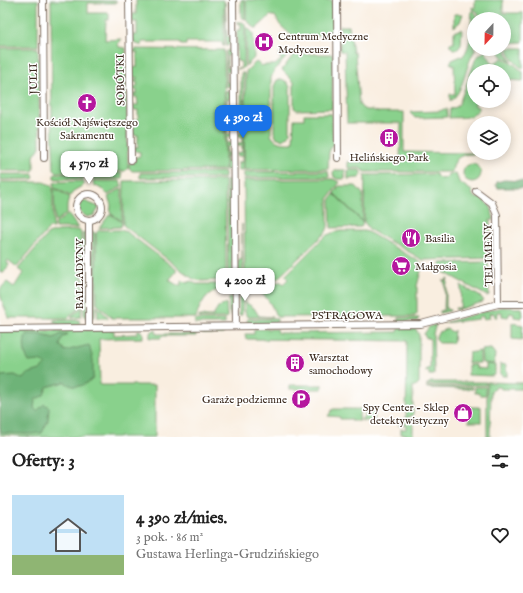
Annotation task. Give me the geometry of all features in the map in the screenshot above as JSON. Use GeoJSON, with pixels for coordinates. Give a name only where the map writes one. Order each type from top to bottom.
{"type":"FeatureCollection","features":[{"type":"Feature","properties":{"kind":"street","name":"JULII"},"geometry":{"type":"LineString","coordinates":[[43,0],[44,158]]}},
{"type":"Feature","properties":{"kind":"street","name":"SOBÓTKI"},"geometry":{"type":"LineString","coordinates":[[129,0],[132,160]]}},
{"type":"Feature","properties":{"kind":"street"},"geometry":{"type":"LineString","coordinates":[[233,0],[236,326]]}},
{"type":"Feature","properties":{"kind":"street"},"geometry":{"type":"LineString","coordinates":[[337,0],[338,158]]}},
{"type":"Feature","properties":{"kind":"street","name":"TELIMENY"},"geometry":{"type":"LineString","coordinates":[[476,191],[492,203],[497,215],[498,304]]}},
{"type":"Feature","properties":{"kind":"street"},"geometry":{"type":"LineString","coordinates":[[88,194],[98,198],[102,208],[99,215],[89,220],[80,216],[76,210],[81,197],[88,194]]}},
{"type":"Feature","properties":{"kind":"street","name":"BALLADYNY"},"geometry":{"type":"LineString","coordinates":[[89,220],[90,328]]}},
{"type":"Feature","properties":{"kind":"street","name":"PSTRĄGOWA"},"geometry":{"type":"LineString","coordinates":[[0,328],[421,324],[498,304],[523,304]]}},
{"type":"Feature","properties":{"kind":"green space"},"geometry":{"type":"Polygon","coordinates":[[[0,0],[38,0],[38,46],[0,46],[0,0]]]}},
{"type":"Feature","properties":{"kind":"green space"},"geometry":{"type":"Polygon","coordinates":[[[51,0],[117,1],[115,3],[88,3],[88,13],[109,13],[109,20],[106,20],[105,40],[121,39],[118,44],[119,47],[126,48],[126,61],[121,62],[121,66],[126,66],[128,168],[125,171],[56,172],[54,170],[51,0]]]}},
{"type":"Feature","properties":{"kind":"green space"},"geometry":{"type":"Polygon","coordinates":[[[136,0],[224,0],[224,46],[222,42],[186,42],[186,45],[181,45],[180,42],[142,42],[142,46],[134,43],[132,35],[137,35],[137,22],[132,22],[132,14],[136,14],[136,0]]]}},
{"type":"Feature","properties":{"kind":"green space"},"geometry":{"type":"Polygon","coordinates":[[[241,0],[245,0],[245,19],[241,17],[241,0]]]}},
{"type":"Feature","properties":{"kind":"green space"},"geometry":{"type":"Polygon","coordinates":[[[246,0],[332,0],[333,34],[292,36],[280,25],[275,16],[271,15],[257,28],[255,28],[246,20],[246,0]]]}},
{"type":"Feature","properties":{"kind":"green space"},"geometry":{"type":"Polygon","coordinates":[[[475,0],[503,0],[503,12],[477,12],[472,9],[472,7],[475,8],[475,0]]]}},
{"type":"Feature","properties":{"kind":"green space"},"geometry":{"type":"Polygon","coordinates":[[[225,2],[227,36],[231,37],[231,43],[227,46],[226,46],[225,2]]]}},
{"type":"Feature","properties":{"kind":"green space"},"geometry":{"type":"Polygon","coordinates":[[[511,13],[523,13],[523,42],[511,43],[511,13]]]}},
{"type":"Feature","properties":{"kind":"green space"},"geometry":{"type":"Polygon","coordinates":[[[454,14],[463,14],[460,22],[454,27],[454,14]]]}},
{"type":"Feature","properties":{"kind":"green space"},"geometry":{"type":"Polygon","coordinates":[[[237,22],[243,22],[245,24],[244,67],[242,69],[237,69],[241,68],[241,62],[237,61],[237,30],[241,30],[241,24],[237,22]]]}},
{"type":"Feature","properties":{"kind":"green space"},"geometry":{"type":"Polygon","coordinates":[[[246,26],[253,33],[254,58],[246,66],[246,26]]]}},
{"type":"Feature","properties":{"kind":"green space"},"geometry":{"type":"Polygon","coordinates":[[[340,26],[349,26],[353,53],[355,53],[359,104],[366,110],[378,112],[404,112],[404,152],[467,153],[467,155],[463,155],[457,159],[452,172],[365,172],[360,168],[348,168],[348,162],[400,161],[401,123],[347,123],[345,52],[340,51],[340,26]]]}},
{"type":"Feature","properties":{"kind":"green space"},"geometry":{"type":"Polygon","coordinates":[[[462,29],[461,45],[458,49],[453,49],[450,46],[450,43],[454,43],[454,32],[462,29]]]}},
{"type":"Feature","properties":{"kind":"green space"},"geometry":{"type":"Polygon","coordinates":[[[0,48],[38,48],[40,147],[34,156],[34,170],[32,171],[0,171],[0,48]]]}},
{"type":"Feature","properties":{"kind":"green space"},"geometry":{"type":"Polygon","coordinates":[[[511,48],[523,48],[523,69],[513,60],[511,56],[511,48]]]}},
{"type":"Feature","properties":{"kind":"green space"},"geometry":{"type":"Polygon","coordinates":[[[136,49],[224,50],[225,170],[132,171],[129,168],[129,163],[134,163],[136,157],[140,156],[140,152],[135,151],[134,148],[138,147],[138,135],[133,135],[133,120],[138,120],[138,110],[133,110],[133,105],[138,105],[137,97],[133,97],[133,94],[137,94],[137,90],[133,90],[133,87],[137,87],[137,82],[133,82],[133,80],[137,79],[137,77],[132,78],[132,68],[137,67],[137,52],[132,52],[136,49]]]}},
{"type":"Feature","properties":{"kind":"green space"},"geometry":{"type":"Polygon","coordinates":[[[228,50],[231,55],[227,56],[227,68],[231,68],[231,71],[227,71],[227,82],[231,83],[230,86],[226,87],[226,51],[228,50]]]}},
{"type":"Feature","properties":{"kind":"green space"},"geometry":{"type":"Polygon","coordinates":[[[467,50],[467,56],[472,56],[467,64],[467,68],[459,91],[450,101],[450,94],[455,94],[454,65],[450,63],[452,60],[461,56],[462,57],[467,50]]]}},
{"type":"Feature","properties":{"kind":"green space"},"geometry":{"type":"Polygon","coordinates":[[[290,53],[274,71],[271,78],[271,135],[275,140],[283,143],[293,143],[294,119],[304,119],[304,114],[332,114],[333,144],[329,152],[328,169],[244,170],[246,71],[256,62],[262,66],[275,65],[282,59],[279,57],[279,54],[290,53]]]}},
{"type":"Feature","properties":{"kind":"green space"},"geometry":{"type":"Polygon","coordinates":[[[294,54],[333,55],[332,109],[297,110],[294,108],[294,82],[282,70],[294,54]]]}},
{"type":"Feature","properties":{"kind":"green space"},"geometry":{"type":"Polygon","coordinates":[[[479,56],[488,56],[493,64],[474,64],[479,56]]]}},
{"type":"Feature","properties":{"kind":"green space"},"geometry":{"type":"Polygon","coordinates":[[[502,56],[509,56],[512,62],[502,56]]]}},
{"type":"Feature","properties":{"kind":"green space"},"geometry":{"type":"Polygon","coordinates":[[[502,58],[515,65],[523,72],[523,81],[511,80],[511,64],[493,64],[502,58]]]}},
{"type":"Feature","properties":{"kind":"green space"},"geometry":{"type":"Polygon","coordinates":[[[241,73],[244,73],[243,170],[238,170],[238,162],[242,162],[242,156],[237,156],[237,153],[242,152],[242,146],[237,146],[237,143],[242,143],[242,137],[237,137],[237,134],[241,133],[241,73]]]}},
{"type":"Feature","properties":{"kind":"green space"},"geometry":{"type":"Polygon","coordinates":[[[282,79],[287,82],[290,87],[290,133],[288,137],[283,140],[276,137],[274,132],[274,86],[277,80],[282,79]]]}},
{"type":"Feature","properties":{"kind":"green space"},"geometry":{"type":"Polygon","coordinates":[[[467,82],[467,108],[478,108],[471,116],[449,118],[450,109],[459,104],[467,82]]]}},
{"type":"Feature","properties":{"kind":"green space"},"geometry":{"type":"Polygon","coordinates":[[[226,90],[230,91],[231,99],[227,99],[227,115],[232,115],[232,118],[227,118],[227,124],[232,124],[232,127],[227,128],[227,134],[232,134],[232,137],[227,137],[227,143],[232,143],[232,146],[227,147],[227,153],[232,153],[232,156],[227,156],[227,162],[232,162],[232,170],[226,170],[226,90]]]}},
{"type":"Feature","properties":{"kind":"green space"},"geometry":{"type":"Polygon","coordinates":[[[447,109],[447,117],[415,118],[410,113],[440,111],[447,109]]]}},
{"type":"Feature","properties":{"kind":"green space"},"geometry":{"type":"Polygon","coordinates":[[[472,164],[478,167],[481,173],[478,179],[472,182],[466,179],[463,173],[466,167],[472,164]]]}},
{"type":"Feature","properties":{"kind":"green space"},"geometry":{"type":"Polygon","coordinates":[[[336,170],[345,170],[345,179],[338,179],[334,177],[333,173],[336,170]]]}},
{"type":"Feature","properties":{"kind":"green space"},"geometry":{"type":"Polygon","coordinates":[[[348,170],[360,170],[362,175],[359,178],[348,179],[348,170]]]}},
{"type":"Feature","properties":{"kind":"green space"},"geometry":{"type":"Polygon","coordinates":[[[328,171],[329,177],[244,178],[244,172],[328,171]]]}},
{"type":"Feature","properties":{"kind":"green space"},"geometry":{"type":"Polygon","coordinates":[[[225,172],[225,178],[140,178],[140,173],[225,172]]]}},
{"type":"Feature","properties":{"kind":"green space"},"geometry":{"type":"Polygon","coordinates":[[[83,173],[84,179],[54,178],[54,175],[56,174],[83,173]]]}},
{"type":"Feature","properties":{"kind":"green space"},"geometry":{"type":"Polygon","coordinates":[[[93,173],[122,173],[122,179],[93,179],[93,173]]]}},
{"type":"Feature","properties":{"kind":"green space"},"geometry":{"type":"Polygon","coordinates":[[[0,174],[33,174],[34,178],[0,180],[0,174]]]}},
{"type":"Feature","properties":{"kind":"green space"},"geometry":{"type":"Polygon","coordinates":[[[436,174],[437,177],[443,179],[447,177],[448,174],[456,174],[459,182],[472,191],[473,196],[476,198],[481,198],[491,207],[494,220],[490,220],[490,236],[495,236],[495,238],[490,238],[490,254],[495,254],[493,258],[423,260],[370,230],[364,222],[365,175],[436,174]]]}},
{"type":"Feature","properties":{"kind":"green space"},"geometry":{"type":"Polygon","coordinates":[[[333,179],[340,182],[328,199],[328,227],[326,232],[277,279],[245,280],[244,180],[333,179]]]}},
{"type":"Feature","properties":{"kind":"green space"},"geometry":{"type":"Polygon","coordinates":[[[225,180],[226,280],[202,281],[193,279],[123,225],[124,181],[225,180]]]}},
{"type":"Feature","properties":{"kind":"green space"},"geometry":{"type":"Polygon","coordinates":[[[227,180],[232,180],[233,278],[228,280],[227,180]]]}},
{"type":"Feature","properties":{"kind":"green space"},"geometry":{"type":"Polygon","coordinates":[[[504,180],[523,181],[523,188],[498,188],[496,185],[497,182],[504,180]]]}},
{"type":"Feature","properties":{"kind":"green space"},"geometry":{"type":"Polygon","coordinates":[[[83,181],[84,185],[75,190],[70,196],[54,187],[54,183],[56,182],[83,181]]]}},
{"type":"Feature","properties":{"kind":"green space"},"geometry":{"type":"Polygon","coordinates":[[[93,181],[120,181],[122,186],[108,195],[94,185],[93,181]]]}},
{"type":"Feature","properties":{"kind":"green space"},"geometry":{"type":"Polygon","coordinates":[[[0,182],[44,182],[53,187],[53,228],[49,228],[17,267],[8,260],[7,262],[9,265],[4,272],[0,273],[0,182]]]}},
{"type":"Feature","properties":{"kind":"green space"},"geometry":{"type":"Polygon","coordinates":[[[339,186],[356,186],[363,194],[363,222],[334,193],[339,186]]]}},
{"type":"Feature","properties":{"kind":"green space"},"geometry":{"type":"Polygon","coordinates":[[[54,188],[69,197],[67,213],[55,222],[54,188]]]}},
{"type":"Feature","properties":{"kind":"green space"},"geometry":{"type":"Polygon","coordinates":[[[122,188],[122,221],[110,213],[111,205],[108,197],[122,188]]]}},
{"type":"Feature","properties":{"kind":"green space"},"geometry":{"type":"Polygon","coordinates":[[[334,194],[363,223],[361,227],[331,228],[330,200],[334,194]]]}},
{"type":"Feature","properties":{"kind":"green space"},"geometry":{"type":"Polygon","coordinates":[[[82,200],[99,207],[95,215],[87,217],[80,212],[79,206],[82,200]]]}},
{"type":"Feature","properties":{"kind":"green space"},"geometry":{"type":"Polygon","coordinates":[[[68,214],[78,228],[55,228],[55,224],[68,214]]]}},
{"type":"Feature","properties":{"kind":"green space"},"geometry":{"type":"Polygon","coordinates":[[[110,214],[122,222],[121,227],[99,228],[110,214]]]}},
{"type":"Feature","properties":{"kind":"green space"},"geometry":{"type":"Polygon","coordinates":[[[242,224],[243,277],[242,279],[239,278],[238,261],[242,259],[242,224]]]}},
{"type":"Feature","properties":{"kind":"green space"},"geometry":{"type":"Polygon","coordinates":[[[79,230],[81,233],[82,305],[68,318],[9,318],[1,297],[1,288],[7,282],[14,287],[23,273],[18,269],[48,234],[58,231],[79,230]]]}},
{"type":"Feature","properties":{"kind":"green space"},"geometry":{"type":"Polygon","coordinates":[[[99,230],[121,230],[127,232],[176,269],[176,272],[169,280],[177,285],[181,285],[181,280],[187,283],[191,281],[196,284],[226,284],[206,297],[200,306],[196,318],[112,318],[97,304],[96,233],[99,230]]]}},
{"type":"Feature","properties":{"kind":"green space"},"geometry":{"type":"Polygon","coordinates":[[[92,231],[95,233],[95,316],[93,318],[92,231]]]}},
{"type":"Feature","properties":{"kind":"green space"},"geometry":{"type":"Polygon","coordinates":[[[340,231],[368,232],[420,262],[422,267],[417,286],[417,314],[415,316],[277,317],[269,301],[260,292],[245,286],[245,283],[278,283],[280,281],[283,284],[288,279],[285,276],[325,236],[340,231]]]}},
{"type":"Feature","properties":{"kind":"green space"},"geometry":{"type":"Polygon","coordinates":[[[86,232],[87,318],[84,316],[83,233],[86,232]]]}},
{"type":"Feature","properties":{"kind":"green space"},"geometry":{"type":"Polygon","coordinates":[[[487,262],[489,295],[487,296],[440,270],[440,263],[487,262]]]}},
{"type":"Feature","properties":{"kind":"green space"},"geometry":{"type":"Polygon","coordinates":[[[447,278],[446,309],[450,311],[440,313],[440,311],[444,310],[445,283],[442,280],[446,281],[447,278]]]}},
{"type":"Feature","properties":{"kind":"green space"},"geometry":{"type":"Polygon","coordinates":[[[461,285],[481,297],[484,301],[456,310],[455,308],[460,308],[461,285]]]}},
{"type":"Feature","properties":{"kind":"green space"},"geometry":{"type":"Polygon","coordinates":[[[240,297],[243,297],[242,315],[239,315],[240,297]]]}},
{"type":"Feature","properties":{"kind":"green space"},"geometry":{"type":"Polygon","coordinates":[[[229,298],[232,298],[233,300],[233,315],[231,315],[229,311],[229,298]]]}},
{"type":"Feature","properties":{"kind":"green space"},"geometry":{"type":"Polygon","coordinates":[[[245,302],[254,308],[259,316],[273,317],[247,317],[245,312],[245,302]]]}},
{"type":"Feature","properties":{"kind":"green space"},"geometry":{"type":"Polygon","coordinates":[[[226,303],[226,318],[199,318],[199,316],[213,316],[218,308],[226,303]]]}},
{"type":"Feature","properties":{"kind":"green space"},"geometry":{"type":"Polygon","coordinates":[[[97,306],[109,318],[98,318],[97,306]]]}},
{"type":"Feature","properties":{"kind":"green space"},"geometry":{"type":"Polygon","coordinates":[[[82,307],[81,317],[71,317],[82,307]]]}},
{"type":"Feature","properties":{"kind":"green space"},"geometry":{"type":"Polygon","coordinates":[[[503,307],[522,308],[523,316],[521,318],[514,317],[514,314],[510,313],[508,317],[502,316],[502,312],[497,312],[497,317],[495,317],[494,313],[489,314],[490,318],[483,319],[483,316],[479,317],[479,319],[443,323],[494,309],[503,307]]]}},
{"type":"Feature","properties":{"kind":"green space"},"geometry":{"type":"Polygon","coordinates":[[[398,318],[419,318],[417,321],[399,322],[398,318]]]}},
{"type":"Feature","properties":{"kind":"green space"},"geometry":{"type":"Polygon","coordinates":[[[277,319],[277,323],[248,324],[247,320],[277,319]]]}},
{"type":"Feature","properties":{"kind":"green space"},"geometry":{"type":"Polygon","coordinates":[[[54,320],[79,320],[80,325],[58,325],[54,323],[54,320]]]}},
{"type":"Feature","properties":{"kind":"green space"},"geometry":{"type":"Polygon","coordinates":[[[195,320],[225,320],[225,324],[195,324],[195,320]]]}},
{"type":"Feature","properties":{"kind":"green space"},"geometry":{"type":"Polygon","coordinates":[[[512,323],[523,325],[522,340],[512,339],[512,323]]]}},
{"type":"Feature","properties":{"kind":"green space"},"geometry":{"type":"Polygon","coordinates":[[[436,324],[433,334],[434,375],[429,375],[429,371],[426,372],[426,370],[430,368],[430,339],[425,337],[424,334],[429,327],[436,324]]]}},
{"type":"Feature","properties":{"kind":"green space"},"geometry":{"type":"Polygon","coordinates":[[[399,328],[416,329],[419,335],[419,384],[417,384],[417,386],[413,386],[413,416],[409,416],[409,421],[413,421],[413,436],[417,437],[406,437],[406,434],[401,434],[401,429],[406,429],[406,425],[398,425],[406,424],[407,341],[246,339],[245,334],[254,334],[254,329],[277,329],[278,333],[398,332],[399,328]]]}},
{"type":"Feature","properties":{"kind":"green space"},"geometry":{"type":"Polygon","coordinates":[[[205,329],[225,329],[223,334],[202,334],[205,329]]]}},
{"type":"Feature","properties":{"kind":"green space"},"geometry":{"type":"Polygon","coordinates":[[[446,329],[453,332],[454,330],[453,343],[439,343],[436,340],[436,336],[439,332],[446,329]]]}},
{"type":"Feature","properties":{"kind":"green space"},"geometry":{"type":"Polygon","coordinates":[[[114,330],[114,335],[137,334],[138,330],[140,330],[143,334],[143,338],[99,339],[100,385],[155,385],[155,437],[35,437],[0,435],[0,331],[114,330]]]}},
{"type":"Feature","properties":{"kind":"green space"},"geometry":{"type":"Polygon","coordinates":[[[156,330],[156,334],[193,334],[193,330],[196,333],[196,336],[162,336],[161,338],[150,338],[150,333],[156,330]]]}},
{"type":"Feature","properties":{"kind":"green space"},"geometry":{"type":"Polygon","coordinates":[[[26,334],[37,334],[54,338],[61,334],[68,334],[62,338],[60,345],[65,351],[89,345],[93,360],[93,379],[86,384],[79,386],[72,386],[64,382],[47,387],[44,395],[35,400],[34,408],[37,411],[44,404],[49,407],[48,420],[42,433],[2,433],[0,428],[0,376],[15,375],[23,379],[27,374],[40,370],[46,364],[39,361],[29,362],[24,349],[26,334]]]}},
{"type":"Feature","properties":{"kind":"green space"},"geometry":{"type":"Polygon","coordinates":[[[491,349],[495,354],[494,364],[482,363],[481,350],[491,349]]]}},
{"type":"Feature","properties":{"kind":"green space"},"geometry":{"type":"Polygon","coordinates":[[[480,351],[480,363],[468,363],[469,353],[480,351]]]}},
{"type":"Feature","properties":{"kind":"green space"},"geometry":{"type":"Polygon","coordinates":[[[486,364],[495,365],[495,372],[493,376],[468,375],[468,365],[476,365],[476,368],[486,369],[486,364]]]}},
{"type":"Feature","properties":{"kind":"green space"},"geometry":{"type":"Polygon","coordinates":[[[500,364],[506,365],[507,376],[500,374],[500,364]]]}},
{"type":"Feature","properties":{"kind":"green space"},"geometry":{"type":"Polygon","coordinates":[[[431,382],[486,382],[486,385],[426,385],[431,382]]]}},
{"type":"Feature","properties":{"kind":"green space"},"geometry":{"type":"Polygon","coordinates":[[[487,382],[523,383],[523,389],[501,389],[500,387],[495,387],[495,389],[491,391],[490,437],[487,437],[487,382]]]}},
{"type":"Feature","properties":{"kind":"green space"},"geometry":{"type":"Polygon","coordinates":[[[290,385],[322,385],[322,389],[290,389],[290,385]]]}},
{"type":"Feature","properties":{"kind":"green space"},"geometry":{"type":"Polygon","coordinates":[[[426,387],[473,387],[473,389],[428,388],[426,387]]]}},
{"type":"Feature","properties":{"kind":"green space"},"geometry":{"type":"Polygon","coordinates":[[[475,387],[486,387],[486,395],[475,393],[475,387]]]}},
{"type":"Feature","properties":{"kind":"green space"},"geometry":{"type":"Polygon","coordinates":[[[469,407],[481,407],[481,422],[469,422],[469,407]]]}},
{"type":"Feature","properties":{"kind":"green space"},"geometry":{"type":"Polygon","coordinates":[[[333,409],[361,409],[359,415],[360,421],[351,421],[351,419],[340,419],[340,417],[328,416],[333,409]]]}},
{"type":"Feature","properties":{"kind":"green space"},"geometry":{"type":"Polygon","coordinates":[[[363,409],[374,409],[374,421],[362,421],[365,414],[363,409]]]}},
{"type":"Feature","properties":{"kind":"place","name":"Centrum Medyczne Medyceusz"},"geometry":{"type":"Point","coordinates":[264,42]}},
{"type":"Feature","properties":{"kind":"place","name":"Kościół Najświętszego Sakramentu"},"geometry":{"type":"Point","coordinates":[87,103]}},
{"type":"Feature","properties":{"kind":"place","name":"Helińskiego Park"},"geometry":{"type":"Point","coordinates":[389,138]}},
{"type":"Feature","properties":{"kind":"place","name":"Basilia"},"geometry":{"type":"Point","coordinates":[411,238]}},
{"type":"Feature","properties":{"kind":"place","name":"Małgosia"},"geometry":{"type":"Point","coordinates":[401,266]}},
{"type":"Feature","properties":{"kind":"place","name":"Warsztat samochodowy"},"geometry":{"type":"Point","coordinates":[295,363]}},
{"type":"Feature","properties":{"kind":"place","name":"Garaże podziemne"},"geometry":{"type":"Point","coordinates":[301,399]}},
{"type":"Feature","properties":{"kind":"place","name":"Spy Center - Sklep detektywistyczny"},"geometry":{"type":"Point","coordinates":[463,413]}}]}
